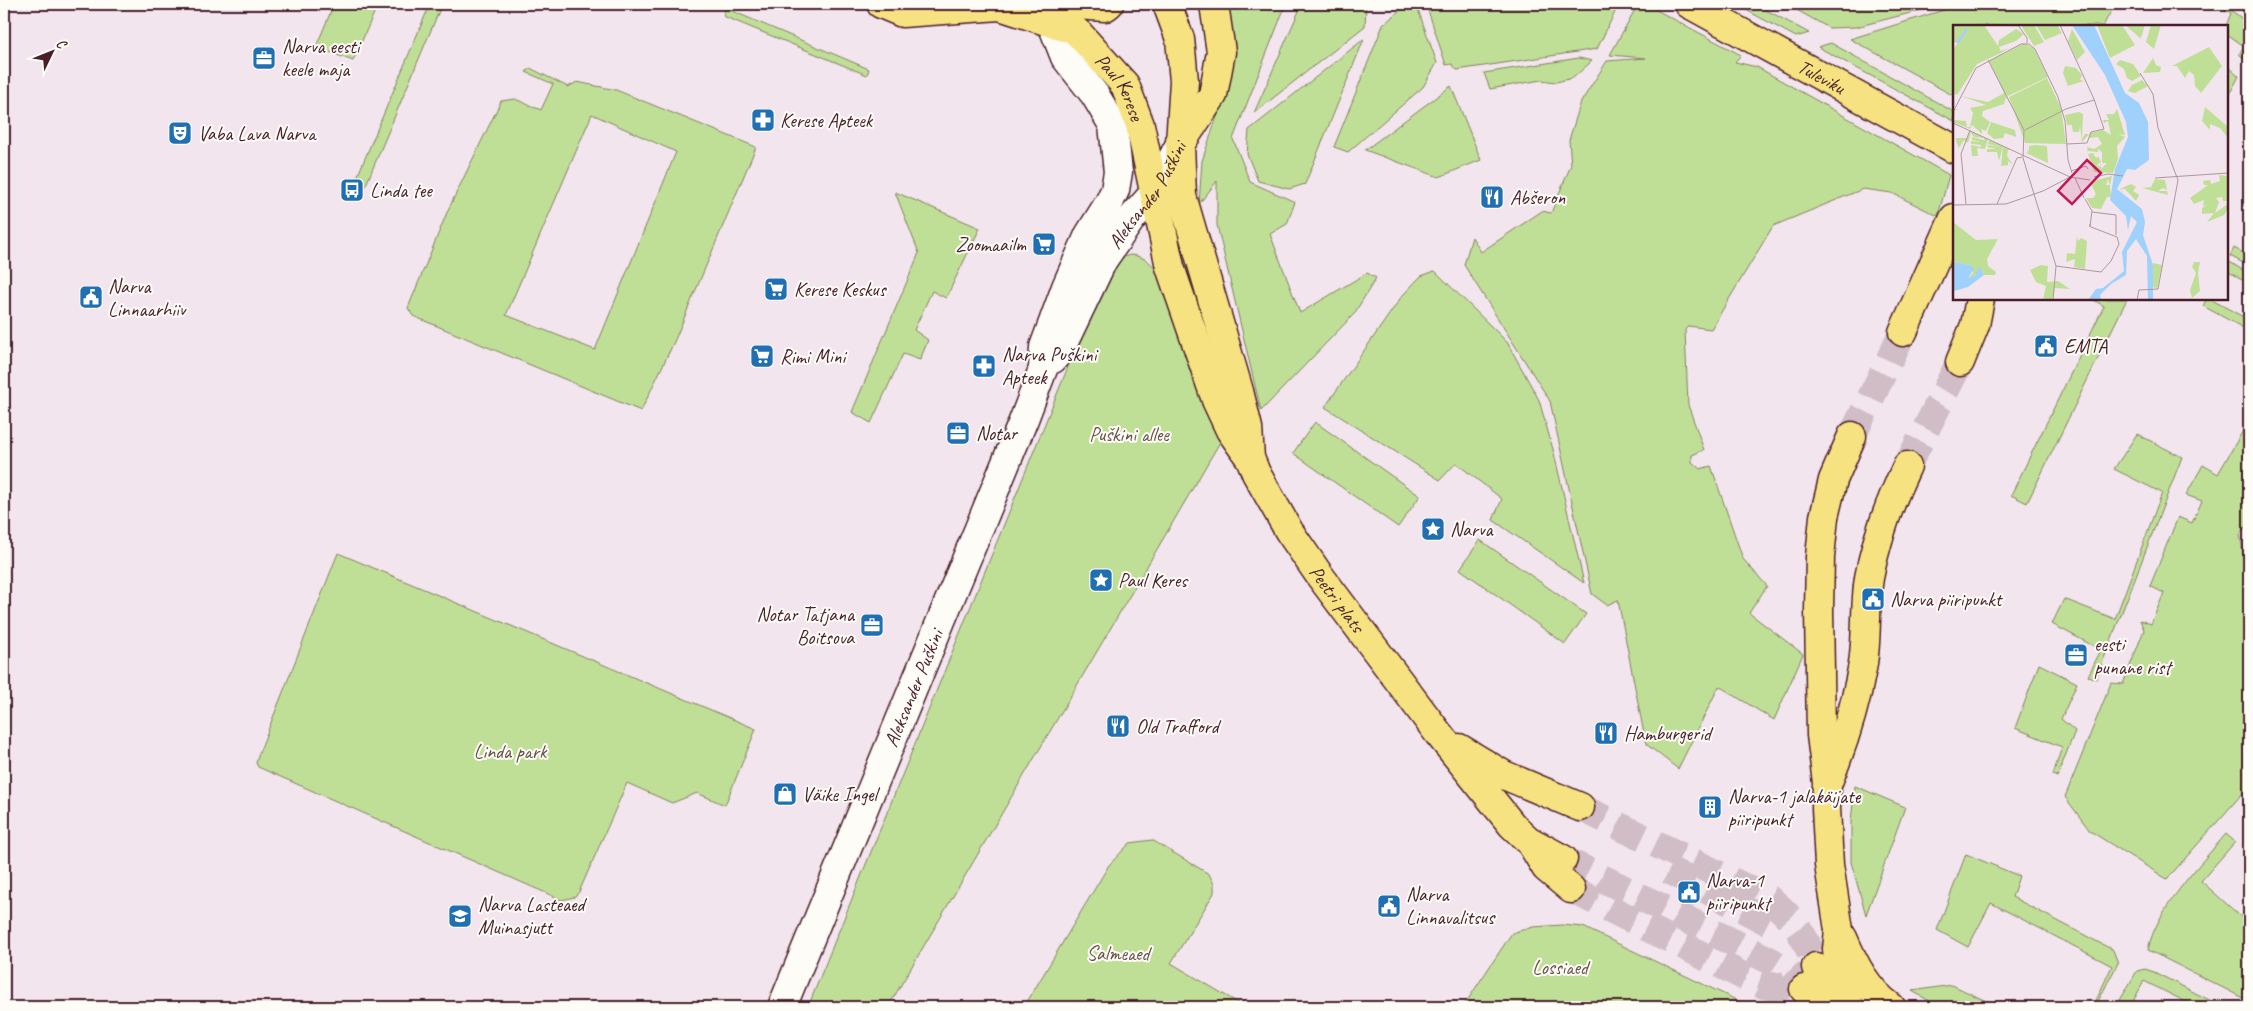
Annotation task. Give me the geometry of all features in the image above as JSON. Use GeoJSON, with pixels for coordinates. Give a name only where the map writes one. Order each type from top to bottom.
{"type":"FeatureCollection","features":[{"type":"Feature","properties":{"kind":"highway"},"geometry":{"type":"LineString","coordinates":[[881,4],[902,13],[1000,6],[1049,8],[1105,7],[1109,4]]}},
{"type":"Feature","properties":{"kind":"highway","name":"Aleksander Puškini"},"geometry":{"type":"LineString","coordinates":[[1167,4],[1180,39],[1184,80],[1180,144]]}},
{"type":"Feature","properties":{"kind":"highway"},"geometry":{"type":"LineString","coordinates":[[1180,144],[1213,95],[1221,52],[1214,4]]}},
{"type":"Feature","properties":{"kind":"highway","name":"Tuleviku"},"geometry":{"type":"LineString","coordinates":[[1688,4],[1953,148]]}},
{"type":"Feature","properties":{"kind":"highway","name":"Paul Kerese"},"geometry":{"type":"LineString","coordinates":[[1049,8],[1079,34],[1125,85],[1140,125],[1155,192]]}},
{"type":"Feature","properties":{"kind":"highway","name":"Peetri plats"},"geometry":{"type":"LineString","coordinates":[[1180,144],[1182,196],[1239,391],[1248,428],[1250,458]]}},
{"type":"Feature","properties":{"kind":"highway","name":"Peetri plats"},"geometry":{"type":"LineString","coordinates":[[1155,192],[1170,268],[1216,400],[1230,430],[1250,458],[1263,488],[1315,568],[1438,733],[1512,825],[1528,840],[1563,859]]}},
{"type":"Feature","properties":{"kind":"highway"},"geometry":{"type":"LineString","coordinates":[[1903,332],[1953,220]]}},
{"type":"Feature","properties":{"kind":"highway"},"geometry":{"type":"LineString","coordinates":[[1960,362],[1975,325],[1980,300]]}},
{"type":"Feature","properties":{"kind":"highway"},"geometry":{"type":"LineString","coordinates":[[1852,436],[1833,480],[1824,517],[1820,557],[1821,735],[1828,783],[1826,808],[1829,865],[1840,930],[1853,962],[1867,984],[1891,1007]]}},
{"type":"Feature","properties":{"kind":"highway"},"geometry":{"type":"LineString","coordinates":[[1828,783],[1845,739],[1863,667],[1869,578],[1877,541],[1889,505],[1907,466]]}},
{"type":"Feature","properties":{"kind":"highway","name":"Peetri plats"},"geometry":{"type":"LineString","coordinates":[[1438,733],[1468,754],[1504,775],[1580,808]]}},
{"type":"Feature","properties":{"kind":"highway"},"geometry":{"type":"LineString","coordinates":[[1528,840],[1546,868],[1571,890]]}},
{"type":"Feature","properties":{"kind":"highway"},"geometry":{"type":"LineString","coordinates":[[1840,930],[1837,949],[1845,1004]]}},
{"type":"Feature","properties":{"kind":"highway"},"geometry":{"type":"LineString","coordinates":[[1810,978],[1845,1004]]}},
{"type":"Feature","properties":{"kind":"street","name":"Aleksander Puškini"},"geometry":{"type":"LineString","coordinates":[[1044,369],[1044,347],[1066,287],[1089,235],[1115,190],[1118,172],[1113,125],[1095,95],[1065,57],[1049,8]]}},
{"type":"Feature","properties":{"kind":"street","name":"Aleksander Puškini"},"geometry":{"type":"LineString","coordinates":[[782,1007],[1044,369],[1059,352],[1104,260],[1132,218],[1155,192],[1180,144]]}},
{"type":"Feature","properties":{"kind":"green space"},"geometry":{"type":"Polygon","coordinates":[[[334,4],[378,4],[353,61],[316,47],[334,4]]]}},
{"type":"Feature","properties":{"kind":"green space"},"geometry":{"type":"Polygon","coordinates":[[[430,4],[442,4],[365,187],[355,182],[430,4]]]}},
{"type":"Feature","properties":{"kind":"green space"},"geometry":{"type":"Polygon","coordinates":[[[1224,4],[1286,4],[1233,139],[1250,182],[1295,202],[1287,224],[1270,234],[1300,313],[1367,273],[1376,278],[1354,314],[1261,411],[1217,225],[1217,181],[1199,204],[1202,161],[1225,93],[1224,4]]]}},
{"type":"Feature","properties":{"kind":"green space"},"geometry":{"type":"Polygon","coordinates":[[[1302,4],[1366,4],[1365,26],[1254,113],[1302,4]]]}},
{"type":"Feature","properties":{"kind":"green space"},"geometry":{"type":"Polygon","coordinates":[[[1407,4],[1416,4],[1437,63],[1423,87],[1348,152],[1334,147],[1383,25],[1407,4]]]}},
{"type":"Feature","properties":{"kind":"green space"},"geometry":{"type":"Polygon","coordinates":[[[1426,4],[1619,4],[1597,49],[1457,70],[1452,64],[1446,65],[1426,4]]]}},
{"type":"Feature","properties":{"kind":"green space"},"geometry":{"type":"Polygon","coordinates":[[[1638,4],[1645,4],[1741,55],[1735,62],[1757,67],[1949,175],[1938,216],[1892,193],[1863,189],[1773,226],[1711,329],[1688,326],[1685,330],[1688,405],[1704,450],[1692,455],[1692,462],[1700,469],[1711,466],[1743,559],[1767,586],[1749,613],[1803,654],[1774,720],[1719,686],[1678,769],[1646,744],[1618,600],[1607,605],[1592,594],[1550,401],[1464,265],[1472,237],[1481,252],[1542,211],[1551,213],[1571,165],[1569,140],[1581,102],[1607,61],[1646,58],[1610,55],[1638,4]]]}},
{"type":"Feature","properties":{"kind":"green space"},"geometry":{"type":"Polygon","coordinates":[[[1735,4],[1755,4],[1809,33],[1796,37],[1735,4]]]}},
{"type":"Feature","properties":{"kind":"green space"},"geometry":{"type":"Polygon","coordinates":[[[1786,4],[1945,4],[1856,27],[1829,28],[1786,4]]]}},
{"type":"Feature","properties":{"kind":"green space"},"geometry":{"type":"Polygon","coordinates":[[[1963,4],[2115,4],[2104,25],[1953,25],[1953,95],[1850,39],[1963,4]]]}},
{"type":"Feature","properties":{"kind":"green space"},"geometry":{"type":"Polygon","coordinates":[[[2215,4],[2223,4],[2249,24],[2248,62],[2239,54],[2244,46],[2228,35],[2228,25],[2226,25],[2231,13],[2215,4]]]}},
{"type":"Feature","properties":{"kind":"green space"},"geometry":{"type":"Polygon","coordinates":[[[725,8],[869,69],[867,75],[723,16],[725,8]]]}},
{"type":"Feature","properties":{"kind":"green space"},"geometry":{"type":"Polygon","coordinates":[[[1364,39],[1305,184],[1289,189],[1258,181],[1247,154],[1249,130],[1364,39]]]}},
{"type":"Feature","properties":{"kind":"green space"},"geometry":{"type":"Polygon","coordinates":[[[1831,43],[1953,111],[1953,120],[1818,47],[1831,43]]]}},
{"type":"Feature","properties":{"kind":"green space"},"geometry":{"type":"Polygon","coordinates":[[[1579,58],[1592,61],[1573,78],[1556,82],[1541,80],[1490,89],[1484,73],[1579,58]]]}},
{"type":"Feature","properties":{"kind":"green space"},"geometry":{"type":"Polygon","coordinates":[[[2228,66],[2239,76],[2228,97],[2228,66]]]}},
{"type":"Feature","properties":{"kind":"green space"},"geometry":{"type":"Polygon","coordinates":[[[530,68],[568,87],[577,82],[616,90],[756,147],[674,342],[641,411],[413,316],[408,308],[448,210],[501,101],[515,99],[541,110],[553,84],[526,72],[530,68]],[[592,114],[506,315],[595,350],[676,152],[592,114]]]}},
{"type":"Feature","properties":{"kind":"green space"},"geometry":{"type":"Polygon","coordinates":[[[1451,86],[1481,160],[1439,177],[1365,150],[1451,86]]]}},
{"type":"Feature","properties":{"kind":"green space"},"geometry":{"type":"Polygon","coordinates":[[[895,192],[980,228],[946,298],[932,291],[914,330],[928,340],[920,360],[903,354],[871,423],[852,412],[919,253],[895,192]]]}},
{"type":"Feature","properties":{"kind":"green space"},"geometry":{"type":"Polygon","coordinates":[[[2234,248],[2249,256],[2249,266],[2230,256],[2234,248]]]}},
{"type":"Feature","properties":{"kind":"green space","name":"Puškini allee"},"geometry":{"type":"Polygon","coordinates":[[[1130,255],[1145,259],[1153,265],[1163,278],[1220,442],[888,1007],[808,1007],[1107,271],[1119,259],[1130,255]]]}},
{"type":"Feature","properties":{"kind":"green space"},"geometry":{"type":"Polygon","coordinates":[[[2228,261],[2249,274],[2249,284],[2228,272],[2228,261]]]}},
{"type":"Feature","properties":{"kind":"green space"},"geometry":{"type":"Polygon","coordinates":[[[1435,271],[1507,342],[1539,400],[1554,453],[1584,583],[1493,520],[1502,499],[1456,463],[1440,480],[1325,407],[1402,296],[1421,276],[1435,271]]]}},
{"type":"Feature","properties":{"kind":"green space"},"geometry":{"type":"Polygon","coordinates":[[[2094,300],[2127,300],[2027,503],[2011,495],[2104,306],[2094,300]]]}},
{"type":"Feature","properties":{"kind":"green space"},"geometry":{"type":"Polygon","coordinates":[[[2206,300],[2212,300],[2249,320],[2249,331],[2203,306],[2206,300]]]}},
{"type":"Feature","properties":{"kind":"green space"},"geometry":{"type":"Polygon","coordinates":[[[2249,420],[2249,522],[2240,534],[2243,553],[2249,558],[2249,786],[2167,879],[2090,831],[2065,797],[2111,683],[2123,684],[2144,630],[2140,620],[2151,624],[2164,593],[2150,586],[2178,517],[2192,523],[2202,501],[2186,495],[2203,465],[2218,474],[2249,420]]]}},
{"type":"Feature","properties":{"kind":"green space"},"geometry":{"type":"Polygon","coordinates":[[[1315,422],[1420,496],[1398,527],[1293,453],[1315,422]]]}},
{"type":"Feature","properties":{"kind":"green space"},"geometry":{"type":"Polygon","coordinates":[[[2137,434],[2182,457],[2096,679],[2088,676],[2101,650],[2052,624],[2064,599],[2115,619],[2162,493],[2114,469],[2137,434]]]}},
{"type":"Feature","properties":{"kind":"green space"},"geometry":{"type":"Polygon","coordinates":[[[1480,540],[1586,614],[1565,644],[1460,569],[1480,540]]]}},
{"type":"Feature","properties":{"kind":"green space","name":"Linda park"},"geometry":{"type":"Polygon","coordinates":[[[338,553],[756,729],[725,805],[697,793],[672,803],[627,783],[579,892],[574,897],[562,900],[258,767],[256,763],[259,753],[338,553]]]}},
{"type":"Feature","properties":{"kind":"green space"},"geometry":{"type":"Polygon","coordinates":[[[2039,664],[2077,683],[2061,719],[2075,731],[2057,777],[2053,775],[2062,747],[2015,728],[2039,664]]]}},
{"type":"Feature","properties":{"kind":"green space"},"geometry":{"type":"Polygon","coordinates":[[[1855,786],[1905,807],[1866,915],[1851,862],[1851,821],[1855,786]]]}},
{"type":"Feature","properties":{"kind":"green space"},"geometry":{"type":"Polygon","coordinates":[[[2226,834],[2235,842],[2201,881],[2249,924],[2249,1001],[2148,950],[2160,919],[2169,904],[2226,834]]]}},
{"type":"Feature","properties":{"kind":"green space","name":"Salmeaed"},"geometry":{"type":"Polygon","coordinates":[[[1152,840],[1209,874],[1214,884],[1214,893],[1171,963],[1240,1004],[1238,1007],[1024,1007],[1109,865],[1130,843],[1152,840]]]}},
{"type":"Feature","properties":{"kind":"green space"},"geometry":{"type":"Polygon","coordinates":[[[1966,854],[2019,876],[2012,897],[2113,950],[2118,963],[2095,1007],[2093,1007],[2112,966],[1991,903],[1968,947],[1937,930],[1966,854]]]}},
{"type":"Feature","properties":{"kind":"green space","name":"Lossiaed"},"geometry":{"type":"Polygon","coordinates":[[[1562,925],[1583,927],[1751,1007],[1463,1007],[1512,933],[1533,927],[1562,925]]]}},
{"type":"Feature","properties":{"kind":"green space"},"geometry":{"type":"Polygon","coordinates":[[[2145,969],[2223,1007],[2196,1007],[2144,981],[2130,1007],[2116,1007],[2137,971],[2145,969]]]}},
{"type":"Feature","properties":{"kind":"green space"},"geometry":{"type":"Polygon","coordinates":[[[1952,985],[1999,1007],[1940,1007],[1912,991],[1952,985]]]}},
{"type":"Feature","properties":{"kind":"tunnel"},"geometry":{"type":"LineString","coordinates":[[1852,436],[1903,332]]}},
{"type":"Feature","properties":{"kind":"tunnel"},"geometry":{"type":"LineString","coordinates":[[1907,466],[1960,362]]}},
{"type":"Feature","properties":{"kind":"tunnel"},"geometry":{"type":"LineString","coordinates":[[1580,807],[1769,899],[1785,913],[1804,937],[1816,967]]}},
{"type":"Feature","properties":{"kind":"tunnel"},"geometry":{"type":"LineString","coordinates":[[1563,859],[1771,961],[1788,972],[1804,989]]}},
{"type":"Feature","properties":{"kind":"tunnel"},"geometry":{"type":"LineString","coordinates":[[1669,870],[1772,924]]}},
{"type":"Feature","properties":{"kind":"tunnel"},"geometry":{"type":"LineString","coordinates":[[1571,889],[1757,983],[1777,986],[1797,981]]}},
{"type":"Feature","properties":{"kind":"place","name":"Narva eesti keele maja"},"geometry":{"type":"Point","coordinates":[264,58]}},
{"type":"Feature","properties":{"kind":"place","name":"Kerese Apteek"},"geometry":{"type":"Point","coordinates":[763,120]}},
{"type":"Feature","properties":{"kind":"place","name":"Vaba Lava Narva"},"geometry":{"type":"Point","coordinates":[180,133]}},
{"type":"Feature","properties":{"kind":"place","name":"Linda tee"},"geometry":{"type":"Point","coordinates":[352,190]}},
{"type":"Feature","properties":{"kind":"place","name":"Abšeron"},"geometry":{"type":"Point","coordinates":[1492,197]}},
{"type":"Feature","properties":{"kind":"place","name":"Zoomaailm"},"geometry":{"type":"Point","coordinates":[1044,244]}},
{"type":"Feature","properties":{"kind":"place","name":"Kerese Keskus"},"geometry":{"type":"Point","coordinates":[776,289]}},
{"type":"Feature","properties":{"kind":"place","name":"Narva Linnaarhiiv"},"geometry":{"type":"Point","coordinates":[91,297]}},
{"type":"Feature","properties":{"kind":"place","name":"EMTA"},"geometry":{"type":"Point","coordinates":[2046,346]}},
{"type":"Feature","properties":{"kind":"place","name":"Rimi Mini"},"geometry":{"type":"Point","coordinates":[762,356]}},
{"type":"Feature","properties":{"kind":"place","name":"Narva Puškini Apteek"},"geometry":{"type":"Point","coordinates":[984,366]}},
{"type":"Feature","properties":{"kind":"place","name":"Notar"},"geometry":{"type":"Point","coordinates":[958,433]}},
{"type":"Feature","properties":{"kind":"place","name":"Narva"},"geometry":{"type":"Point","coordinates":[1433,529]}},
{"type":"Feature","properties":{"kind":"place","name":"Paul Keres"},"geometry":{"type":"Point","coordinates":[1101,580]}},
{"type":"Feature","properties":{"kind":"place","name":"Narva piiripunkt"},"geometry":{"type":"Point","coordinates":[1873,599]}},
{"type":"Feature","properties":{"kind":"place","name":"Notar Tatjana Boitsova"},"geometry":{"type":"Point","coordinates":[872,625]}},
{"type":"Feature","properties":{"kind":"place","name":"eesti punane rist"},"geometry":{"type":"Point","coordinates":[2076,655]}},
{"type":"Feature","properties":{"kind":"place","name":"Old Trafford"},"geometry":{"type":"Point","coordinates":[1118,726]}},
{"type":"Feature","properties":{"kind":"place","name":"Hamburgerid"},"geometry":{"type":"Point","coordinates":[1606,733]}},
{"type":"Feature","properties":{"kind":"place","name":"Väike Ingel"},"geometry":{"type":"Point","coordinates":[785,794]}},
{"type":"Feature","properties":{"kind":"place","name":"Narva-1 jalakäijate piiripunkt"},"geometry":{"type":"Point","coordinates":[1710,807]}},
{"type":"Feature","properties":{"kind":"place","name":"Narva-1 piiripunkt"},"geometry":{"type":"Point","coordinates":[1689,892]}},
{"type":"Feature","properties":{"kind":"place","name":"Narva Linnavalitsus"},"geometry":{"type":"Point","coordinates":[1389,906]}},
{"type":"Feature","properties":{"kind":"place","name":"Narva Lasteaed Muinasjutt"},"geometry":{"type":"Point","coordinates":[460,916]}}]}
